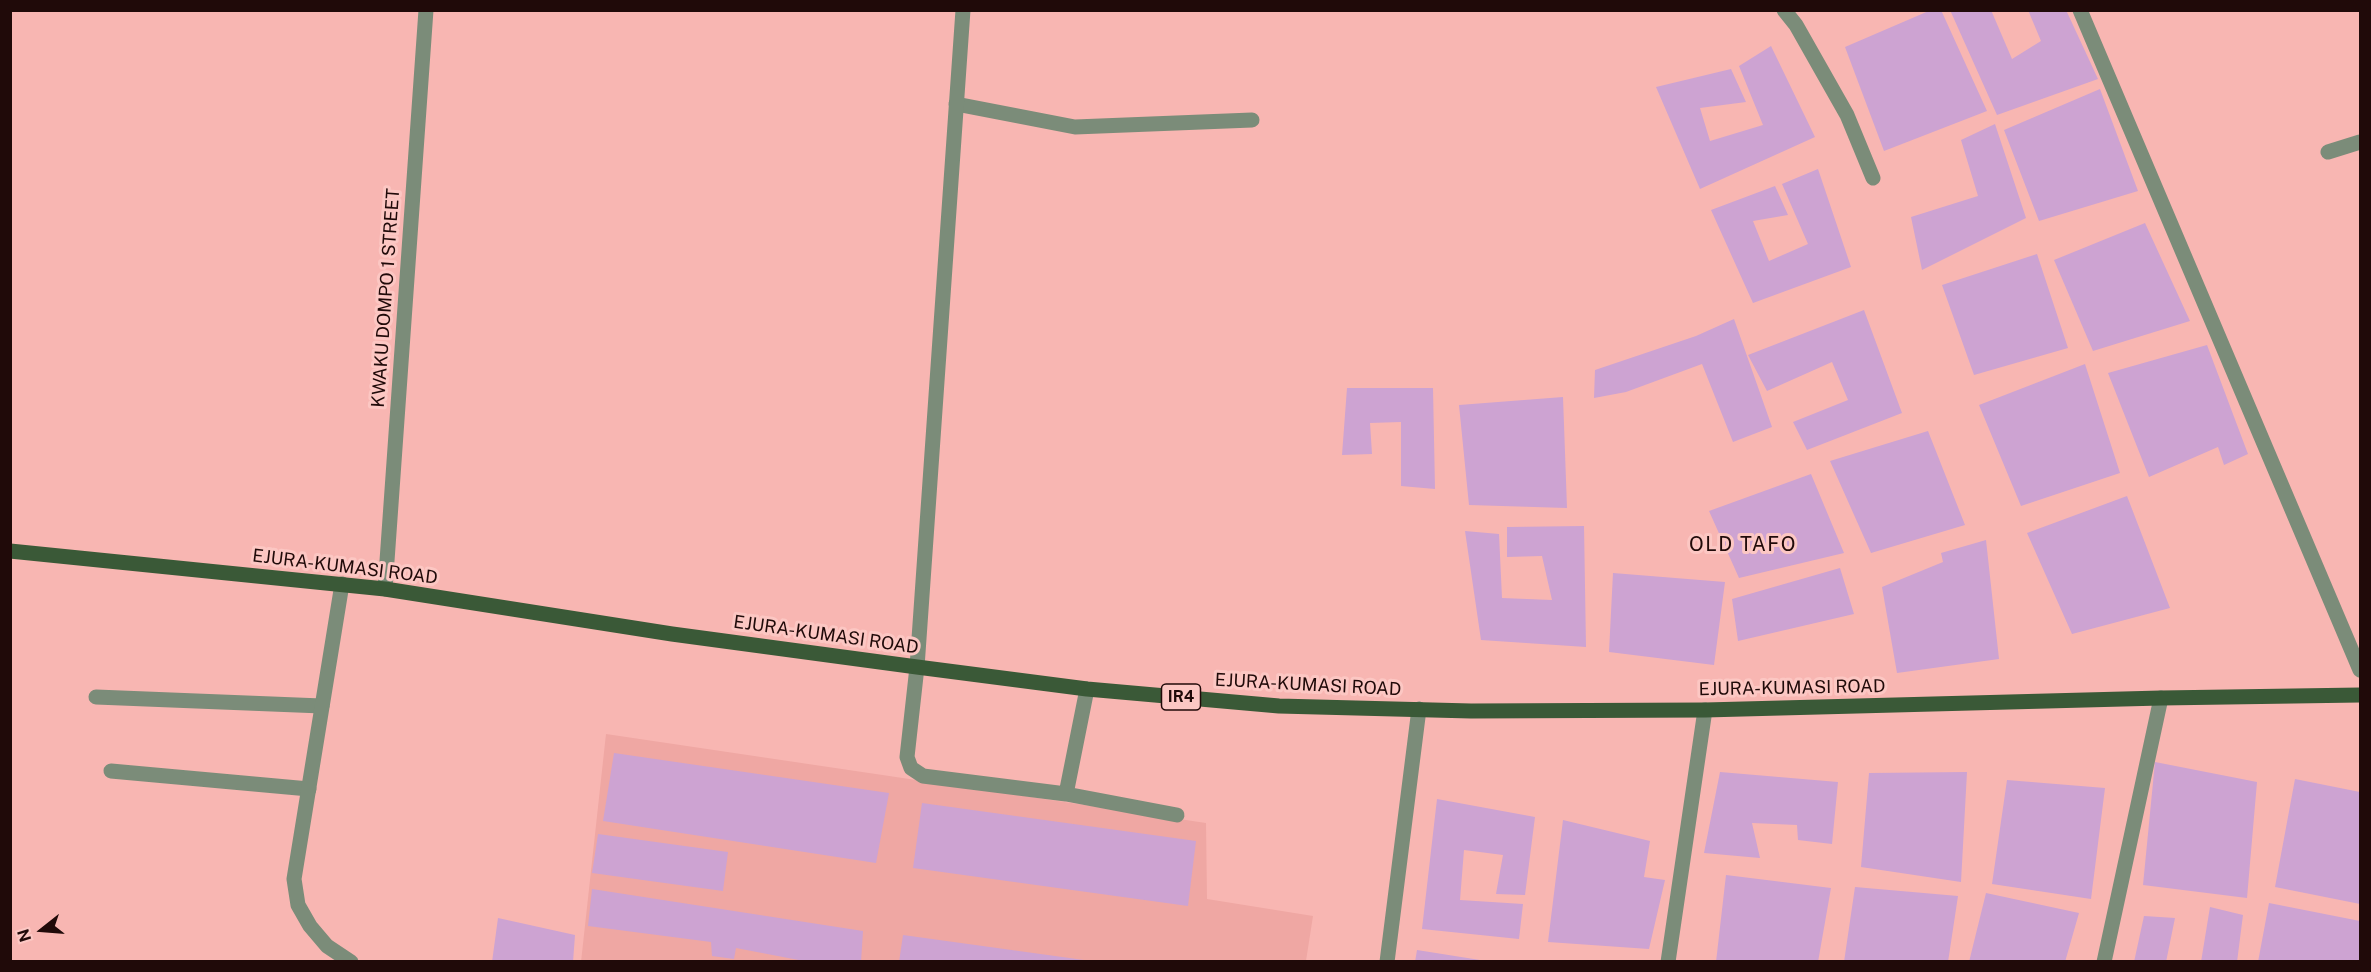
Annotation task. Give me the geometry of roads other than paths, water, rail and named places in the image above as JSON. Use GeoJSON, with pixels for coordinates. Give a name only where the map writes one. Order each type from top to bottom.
{"type":"FeatureCollection","features":[{"type":"Feature","properties":{"kind":"main road","name":"EJURA-KUMASI ROAD"},"geometry":{"type":"LineString","coordinates":[[10,551],[385,588],[672,634],[917,667],[1087,689],[1279,706],[1705,710],[2361,695]]}},
{"type":"Feature","properties":{"kind":"street","name":"KWAKU DOMPO 1 STREET"},"geometry":{"type":"LineString","coordinates":[[385,588],[426,10]]}},
{"type":"Feature","properties":{"kind":"street"},"geometry":{"type":"LineString","coordinates":[[963,10],[917,667],[907,757],[911,768],[923,776],[1066,794],[1177,815]]}},
{"type":"Feature","properties":{"kind":"street"},"geometry":{"type":"LineString","coordinates":[[1784,10],[1796,25],[1847,116],[1873,178]]}},
{"type":"Feature","properties":{"kind":"street"},"geometry":{"type":"LineString","coordinates":[[2080,10],[2361,670]]}},
{"type":"Feature","properties":{"kind":"street"},"geometry":{"type":"LineString","coordinates":[[956,104],[1075,127],[1252,120]]}},
{"type":"Feature","properties":{"kind":"street"},"geometry":{"type":"LineString","coordinates":[[2328,152],[2361,142]]}},
{"type":"Feature","properties":{"kind":"street"},"geometry":{"type":"LineString","coordinates":[[342,584],[294,879],[298,905],[310,926],[327,946],[351,962]]}},
{"type":"Feature","properties":{"kind":"street"},"geometry":{"type":"LineString","coordinates":[[1066,794],[1087,689]]}},
{"type":"Feature","properties":{"kind":"street"},"geometry":{"type":"LineString","coordinates":[[96,697],[322,706]]}},
{"type":"Feature","properties":{"kind":"street"},"geometry":{"type":"LineString","coordinates":[[2104,962],[2161,698]]}},
{"type":"Feature","properties":{"kind":"street"},"geometry":{"type":"LineString","coordinates":[[1387,962],[1419,709]]}},
{"type":"Feature","properties":{"kind":"street"},"geometry":{"type":"LineString","coordinates":[[1668,962],[1705,710]]}},
{"type":"Feature","properties":{"kind":"street"},"geometry":{"type":"LineString","coordinates":[[111,771],[309,789]]}},
{"type":"Feature","properties":{"kind":"district","name":"OLD TAFO"},"geometry":{"type":"Point","coordinates":[1743,545]}}]}
